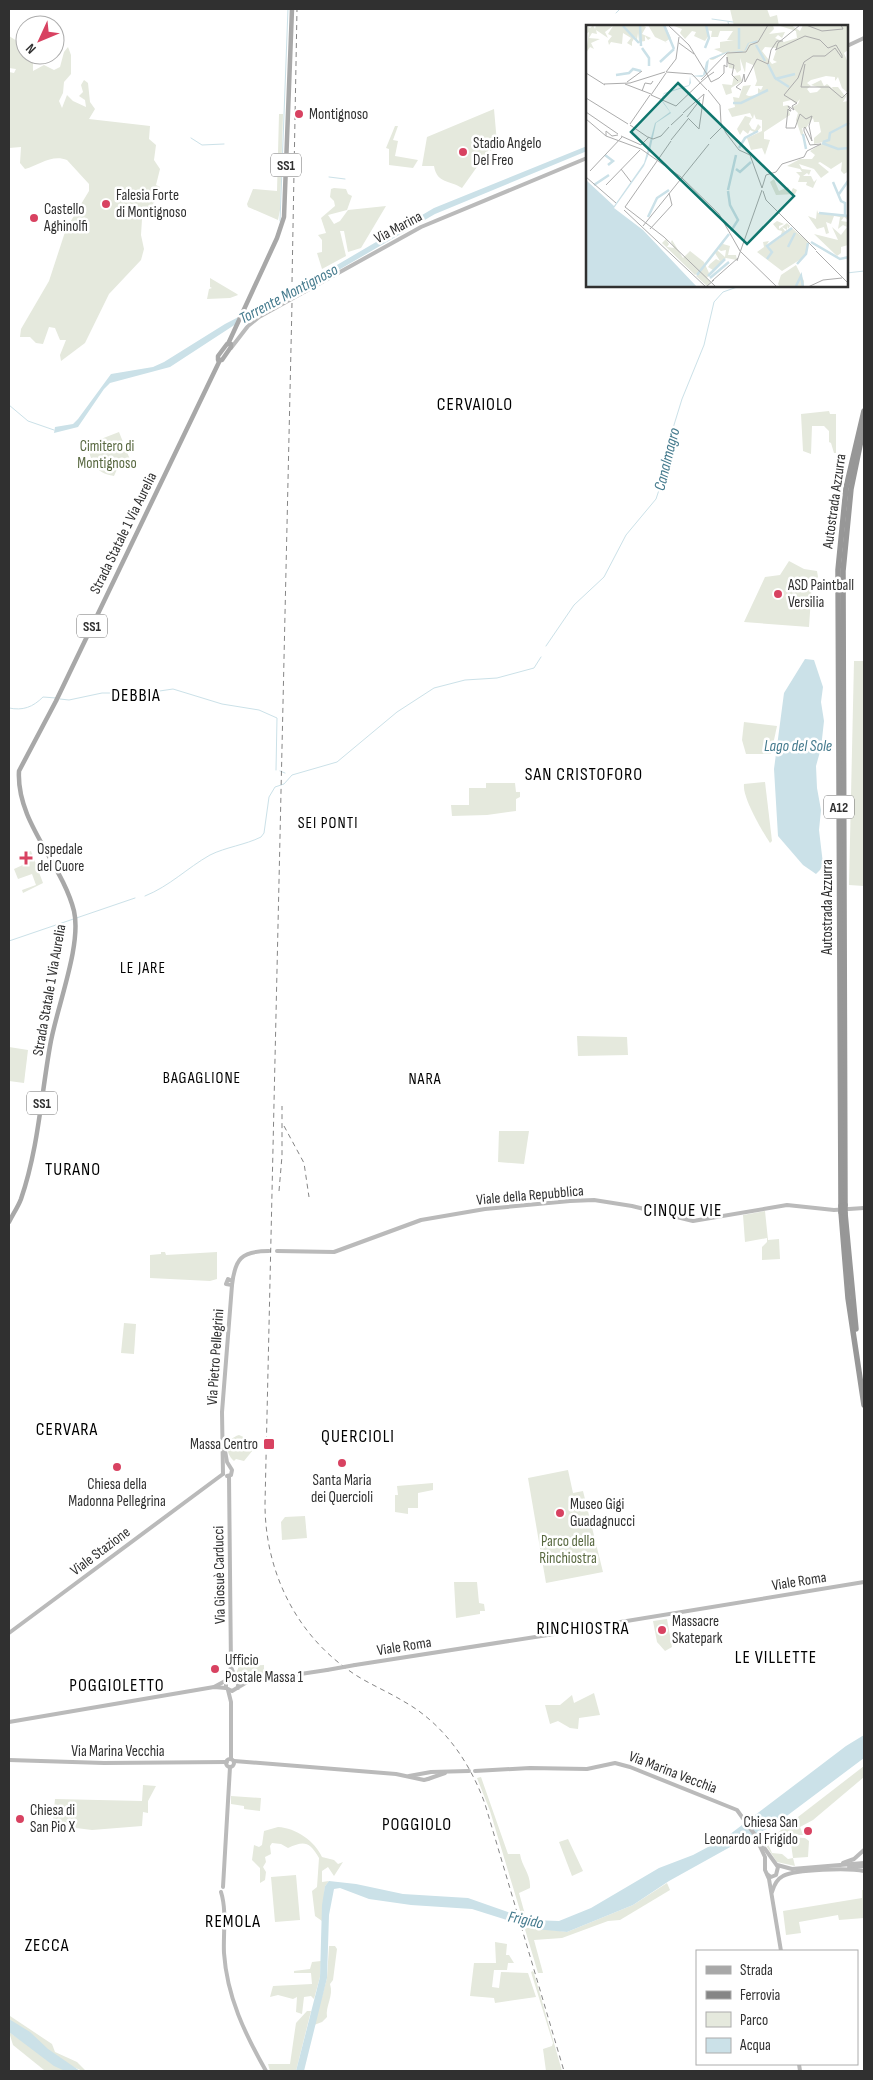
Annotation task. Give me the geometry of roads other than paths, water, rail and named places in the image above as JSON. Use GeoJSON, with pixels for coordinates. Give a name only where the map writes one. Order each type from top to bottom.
{"type":"FeatureCollection","features":[{"type":"Feature","properties":{"kind":"highway","name":"Autostrada Azzurra"},"geometry":{"type":"LineString","coordinates":[[864,411],[846,488],[838,570],[843,1209],[848,1298],[864,1404]]}},
{"type":"Feature","properties":{"kind":"highway","name":"Autostrada Azzurra"},"geometry":{"type":"LineString","coordinates":[[864,426],[851,489],[843,571],[843,1209],[852,1297],[864,1380]]}},
{"type":"Feature","properties":{"kind":"main road","name":"Strada Statale 1 Via Aurelia"},"geometry":{"type":"LineString","coordinates":[[9,1222],[21,1198],[36,1137],[50,1046],[72,951],[74,917],[64,886],[22,803],[18,784],[23,760],[57,699],[218,361],[231,344],[235,326],[241,312],[277,238],[284,217],[292,9]]}},
{"type":"Feature","properties":{"kind":"main road"},"geometry":{"type":"LineString","coordinates":[[848,46],[864,38]]}},
{"type":"Feature","properties":{"kind":"main road","name":"Via Marina"},"geometry":{"type":"LineString","coordinates":[[231,344],[259,317],[421,226],[586,158]]}},
{"type":"Feature","properties":{"kind":"main road","name":"Viale della Repubblica"},"geometry":{"type":"LineString","coordinates":[[277,1251],[334,1252],[421,1220],[570,1200],[594,1200],[694,1221],[787,1206],[834,1210],[864,1208]]}},
{"type":"Feature","properties":{"kind":"main road","name":"Via Pietro Pellegrini"},"geometry":{"type":"LineString","coordinates":[[227,1467],[222,1423],[231,1293],[230,1283],[236,1265],[242,1256],[254,1252],[269,1251]]}},
{"type":"Feature","properties":{"kind":"main road"},"geometry":{"type":"LineString","coordinates":[[227,1467],[224,1474],[229,1476]]}},
{"type":"Feature","properties":{"kind":"main road","name":"Via Giosuè Carducci"},"geometry":{"type":"LineString","coordinates":[[227,1467],[232,1472],[227,1483],[231,1667],[227,1680],[227,1689]]}},
{"type":"Feature","properties":{"kind":"main road","name":"Viale Stazione"},"geometry":{"type":"LineString","coordinates":[[9,1633],[224,1474]]}},
{"type":"Feature","properties":{"kind":"main road","name":"Viale Roma"},"geometry":{"type":"LineString","coordinates":[[227,1680],[247,1682],[327,1670],[579,1628],[582,1624],[587,1627],[864,1582]]}},
{"type":"Feature","properties":{"kind":"main road","name":"Via Giosuè Carducci"},"geometry":{"type":"LineString","coordinates":[[231,1667],[237,1689]]}},
{"type":"Feature","properties":{"kind":"main road"},"geometry":{"type":"LineString","coordinates":[[214,1687],[227,1680]]}},
{"type":"Feature","properties":{"kind":"main road"},"geometry":{"type":"LineString","coordinates":[[231,1702],[237,1689],[247,1682]]}},
{"type":"Feature","properties":{"kind":"main road"},"geometry":{"type":"LineString","coordinates":[[9,1722],[214,1687],[237,1689]]}},
{"type":"Feature","properties":{"kind":"main road"},"geometry":{"type":"LineString","coordinates":[[223,1911],[225,1872],[223,1866],[231,1763],[231,1702],[227,1689]]}},
{"type":"Feature","properties":{"kind":"main road","name":"Via Marina Vecchia"},"geometry":{"type":"LineString","coordinates":[[9,1760],[104,1763],[231,1763],[300,1767],[425,1779],[446,1772]]}},
{"type":"Feature","properties":{"kind":"main road","name":"Via Marina Vecchia"},"geometry":{"type":"LineString","coordinates":[[475,1771],[530,1768],[586,1769],[618,1764],[733,1807],[745,1820],[774,1864]]}},
{"type":"Feature","properties":{"kind":"main road","name":"Via Marina Vecchia"},"geometry":{"type":"LineString","coordinates":[[409,1776],[469,1771]]}},
{"type":"Feature","properties":{"kind":"main road"},"geometry":{"type":"LineString","coordinates":[[424,1774],[425,1779]]}},
{"type":"Feature","properties":{"kind":"main road","name":"Via Marina Vecchia"},"geometry":{"type":"LineString","coordinates":[[757,1838],[766,1866]]}},
{"type":"Feature","properties":{"kind":"main road"},"geometry":{"type":"LineString","coordinates":[[820,1867],[849,1861],[864,1850]]}},
{"type":"Feature","properties":{"kind":"main road"},"geometry":{"type":"LineString","coordinates":[[772,1893],[778,1869],[774,1864]]}},
{"type":"Feature","properties":{"kind":"main road"},"geometry":{"type":"LineString","coordinates":[[781,1950],[766,1866],[774,1864],[792,1869],[864,1864]]}},
{"type":"Feature","properties":{"kind":"main road"},"geometry":{"type":"LineString","coordinates":[[815,1871],[864,1864]]}},
{"type":"Feature","properties":{"kind":"main road"},"geometry":{"type":"LineString","coordinates":[[767,1874],[771,1876],[810,1871],[864,1870]]}},
{"type":"Feature","properties":{"kind":"main road"},"geometry":{"type":"LineString","coordinates":[[772,1893],[777,1880],[789,1874],[810,1871]]}},
{"type":"Feature","properties":{"kind":"main road"},"geometry":{"type":"LineString","coordinates":[[221,1892],[226,1969],[232,2000],[244,2030],[266,2071]]}},
{"type":"Feature","properties":{"kind":"water"},"geometry":{"type":"Polygon","coordinates":[[[586,146],[586,151],[435,214],[306,289],[239,322],[170,367],[110,383],[78,427],[54,433],[55,427],[73,424],[78,419],[111,374],[153,367],[164,362],[225,324],[325,272],[434,208],[586,146]]]}},
{"type":"Feature","properties":{"kind":"water","name":"Lago del Sole"},"geometry":{"type":"Polygon","coordinates":[[[805,659],[814,660],[823,687],[821,702],[824,721],[821,748],[816,766],[821,810],[819,830],[823,864],[816,874],[803,865],[778,836],[774,769],[784,693],[805,659]]]}},
{"type":"Feature","properties":{"kind":"water","name":"Frigido"},"geometry":{"type":"Polygon","coordinates":[[[864,1735],[864,1758],[772,1827],[750,1836],[669,1881],[633,1905],[567,1932],[535,1929],[472,1909],[411,1905],[369,1899],[340,1888],[334,1889],[329,1915],[327,1978],[304,2071],[296,2071],[320,1977],[322,1905],[325,1886],[329,1881],[356,1884],[403,1894],[468,1898],[531,1920],[559,1921],[591,1908],[659,1868],[693,1855],[725,1838],[846,1746],[864,1735]]]}},
{"type":"Feature","properties":{"kind":"water"},"geometry":{"type":"Polygon","coordinates":[[[9,2019],[30,2032],[48,2049],[80,2071],[65,2071],[54,2066],[9,2032],[9,2019]]]}},
{"type":"Feature","properties":{"kind":"waterway"},"geometry":{"type":"LineString","coordinates":[[280,221],[288,9]]}},
{"type":"Feature","properties":{"kind":"waterway"},"geometry":{"type":"LineString","coordinates":[[616,13],[620,9]]}},
{"type":"Feature","properties":{"kind":"waterway"},"geometry":{"type":"LineString","coordinates":[[712,19],[733,22]]}},
{"type":"Feature","properties":{"kind":"waterway"},"geometry":{"type":"LineString","coordinates":[[191,138],[202,145],[224,144]]}},
{"type":"Feature","properties":{"kind":"waterway"},"geometry":{"type":"LineString","coordinates":[[329,177],[345,179]]}},
{"type":"Feature","properties":{"kind":"waterway","name":"Canalmagro"},"geometry":{"type":"LineString","coordinates":[[848,273],[864,271]]}},
{"type":"Feature","properties":{"kind":"waterway","name":"Canalmagro"},"geometry":{"type":"LineString","coordinates":[[546,646],[574,605],[604,577],[626,535],[656,499],[660,487],[665,454],[682,399],[704,345],[714,302],[723,292],[734,288]]}},
{"type":"Feature","properties":{"kind":"waterway","name":"Torrente Montignoso"},"geometry":{"type":"LineString","coordinates":[[9,405],[28,421],[54,430]]}},
{"type":"Feature","properties":{"kind":"waterway"},"geometry":{"type":"LineString","coordinates":[[145,896],[210,855],[261,837],[264,833],[269,797],[275,787],[284,784],[292,775],[337,762],[397,712],[434,688],[465,680],[497,678],[534,668],[541,657]]}},
{"type":"Feature","properties":{"kind":"waterway"},"geometry":{"type":"LineString","coordinates":[[60,699],[69,700],[102,693],[146,693],[173,689],[222,704],[259,710],[277,718],[276,770]]}},
{"type":"Feature","properties":{"kind":"waterway"},"geometry":{"type":"LineString","coordinates":[[9,708],[19,709],[28,707],[43,697],[56,698]]}},
{"type":"Feature","properties":{"kind":"waterway"},"geometry":{"type":"LineString","coordinates":[[280,771],[285,773]]}},
{"type":"Feature","properties":{"kind":"waterway"},"geometry":{"type":"LineString","coordinates":[[9,941],[135,898]]}},
{"type":"Feature","properties":{"kind":"railway"},"geometry":{"type":"LineString","coordinates":[[292,282],[297,9]]}},
{"type":"Feature","properties":{"kind":"railway"},"geometry":{"type":"LineString","coordinates":[[292,303],[265,1504],[266,1528],[270,1552],[286,1597],[312,1636],[328,1654],[354,1674],[403,1701],[431,1720],[453,1745],[471,1773],[485,1804],[564,2071]]}},
{"type":"Feature","properties":{"kind":"railway"},"geometry":{"type":"LineString","coordinates":[[279,1191],[282,1156],[282,1106]]}},
{"type":"Feature","properties":{"kind":"railway"},"geometry":{"type":"LineString","coordinates":[[284,1126],[304,1163],[309,1197]]}},
{"type":"Feature","properties":{"kind":"place","name":"Montignoso"},"geometry":{"type":"Point","coordinates":[299,114]}},
{"type":"Feature","properties":{"kind":"place","name":"Stadio Angelo Del Freo"},"geometry":{"type":"Point","coordinates":[463,152]}},
{"type":"Feature","properties":{"kind":"place","name":"Falesia Forte di Montignoso"},"geometry":{"type":"Point","coordinates":[106,204]}},
{"type":"Feature","properties":{"kind":"place","name":"Castello Aghinolfi"},"geometry":{"type":"Point","coordinates":[34,218]}},
{"type":"Feature","properties":{"kind":"place","name":"ASD Paintball Versilia"},"geometry":{"type":"Point","coordinates":[778,594]}},
{"type":"Feature","properties":{"kind":"place","name":"Ospedale del Cuore"},"geometry":{"type":"Point","coordinates":[26,858]}},
{"type":"Feature","properties":{"kind":"place","name":"Massa Centro"},"geometry":{"type":"Point","coordinates":[269,1444]}},
{"type":"Feature","properties":{"kind":"place","name":"Santa Maria dei Quercioli"},"geometry":{"type":"Point","coordinates":[342,1463]}},
{"type":"Feature","properties":{"kind":"place","name":"Chiesa della Madonna Pellegrina"},"geometry":{"type":"Point","coordinates":[117,1467]}},
{"type":"Feature","properties":{"kind":"place","name":"Museo Gigi Guadagnucci"},"geometry":{"type":"Point","coordinates":[560,1513]}},
{"type":"Feature","properties":{"kind":"place","name":"Massacre Skatepark"},"geometry":{"type":"Point","coordinates":[662,1630]}},
{"type":"Feature","properties":{"kind":"place","name":"Ufficio Postale Massa 1"},"geometry":{"type":"Point","coordinates":[215,1669]}},
{"type":"Feature","properties":{"kind":"place","name":"Chiesa di San Pio X"},"geometry":{"type":"Point","coordinates":[20,1819]}},
{"type":"Feature","properties":{"kind":"place","name":"Chiesa San Leonardo al Frigido"},"geometry":{"type":"Point","coordinates":[808,1831]}},
{"type":"Feature","properties":{"kind":"district","name":"CERVAIOLO"},"geometry":{"type":"Point","coordinates":[475,404]}},
{"type":"Feature","properties":{"kind":"district","name":"DEBBIA"},"geometry":{"type":"Point","coordinates":[136,695]}},
{"type":"Feature","properties":{"kind":"district","name":"SAN CRISTOFORO"},"geometry":{"type":"Point","coordinates":[584,774]}},
{"type":"Feature","properties":{"kind":"district","name":"SEI PONTI"},"geometry":{"type":"Point","coordinates":[328,822]}},
{"type":"Feature","properties":{"kind":"district","name":"LE JARE"},"geometry":{"type":"Point","coordinates":[143,967]}},
{"type":"Feature","properties":{"kind":"district","name":"BAGAGLIONE"},"geometry":{"type":"Point","coordinates":[202,1077]}},
{"type":"Feature","properties":{"kind":"district","name":"NARA"},"geometry":{"type":"Point","coordinates":[425,1078]}},
{"type":"Feature","properties":{"kind":"district","name":"TURANO"},"geometry":{"type":"Point","coordinates":[73,1169]}},
{"type":"Feature","properties":{"kind":"district","name":"CINQUE VIE"},"geometry":{"type":"Point","coordinates":[683,1210]}},
{"type":"Feature","properties":{"kind":"district","name":"CERVARA"},"geometry":{"type":"Point","coordinates":[67,1429]}},
{"type":"Feature","properties":{"kind":"district","name":"QUERCIOLI"},"geometry":{"type":"Point","coordinates":[358,1436]}},
{"type":"Feature","properties":{"kind":"district","name":"RINCHIOSTRA"},"geometry":{"type":"Point","coordinates":[583,1628]}},
{"type":"Feature","properties":{"kind":"district","name":"LE VILLETTE"},"geometry":{"type":"Point","coordinates":[776,1657]}},
{"type":"Feature","properties":{"kind":"district","name":"POGGIOLETTO"},"geometry":{"type":"Point","coordinates":[117,1685]}},
{"type":"Feature","properties":{"kind":"district","name":"POGGIOLO"},"geometry":{"type":"Point","coordinates":[417,1824]}},
{"type":"Feature","properties":{"kind":"district","name":"REMOLA"},"geometry":{"type":"Point","coordinates":[233,1921]}},
{"type":"Feature","properties":{"kind":"district","name":"ZECCA"},"geometry":{"type":"Point","coordinates":[47,1945]}},
{"type":"Feature","properties":{"kind":"park label","name":"Cimitero di Montignoso"},"geometry":{"type":"Point","coordinates":[107,454]}},
{"type":"Feature","properties":{"kind":"park label","name":"Parco della Rinchiostra"},"geometry":{"type":"Point","coordinates":[568,1550]}}]}
